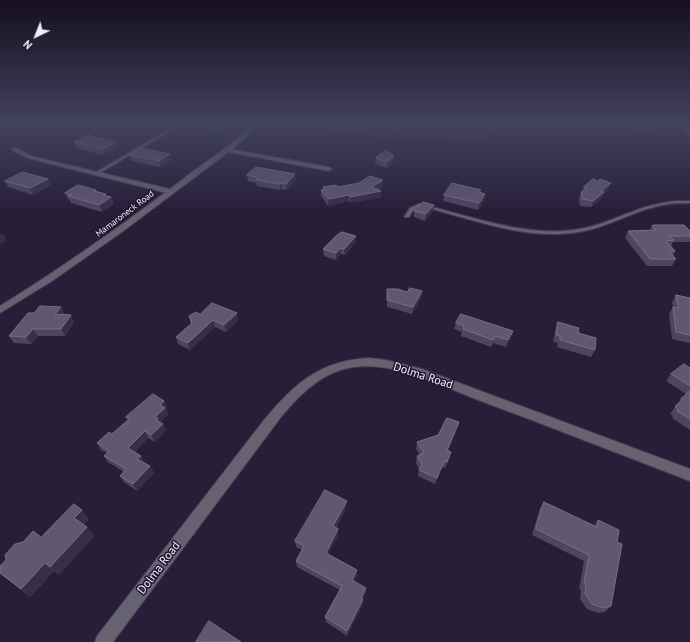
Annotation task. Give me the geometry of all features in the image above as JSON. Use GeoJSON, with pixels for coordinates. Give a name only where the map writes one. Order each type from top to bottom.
{"type":"FeatureCollection","features":[{"type":"Feature","properties":{"kind":"street"},"geometry":{"type":"LineString","coordinates":[[25,155],[171,192]]}},
{"type":"Feature","properties":{"kind":"street","name":"Mamaroneck Road"},"geometry":{"type":"LineString","coordinates":[[0,310],[84,256],[219,155]]}},
{"type":"Feature","properties":{"kind":"street"},"geometry":{"type":"LineString","coordinates":[[252,155],[329,169]]}},
{"type":"Feature","properties":{"kind":"street","name":"Dolma Road"},"geometry":{"type":"LineString","coordinates":[[103,642],[268,424],[292,395],[307,382],[338,367],[369,362],[387,364],[413,371],[553,422],[690,475]]}},
{"type":"Feature","properties":{"kind":"lane"},"geometry":{"type":"LineString","coordinates":[[96,174],[128,155]]}},
{"type":"Feature","properties":{"kind":"lane"},"geometry":{"type":"LineString","coordinates":[[407,216],[411,209],[419,205],[518,229],[548,233],[580,231],[661,204],[680,201],[690,202]]}},
{"type":"Feature","properties":{"kind":"building"},"geometry":{"type":"Polygon","coordinates":[[[130,155],[168,155],[159,161],[130,155]]]}},
{"type":"Feature","properties":{"kind":"building"},"geometry":{"type":"Polygon","coordinates":[[[380,155],[394,156],[387,162],[376,158],[380,155]]]}},
{"type":"Feature","properties":{"kind":"building"},"geometry":{"type":"Polygon","coordinates":[[[256,167],[295,174],[286,184],[256,180],[256,177],[247,175],[256,167]]]}},
{"type":"Feature","properties":{"kind":"building"},"geometry":{"type":"Polygon","coordinates":[[[23,172],[48,179],[30,188],[5,181],[23,172]]]}},
{"type":"Feature","properties":{"kind":"building"},"geometry":{"type":"Polygon","coordinates":[[[370,176],[383,180],[372,187],[381,191],[350,197],[349,195],[328,199],[321,190],[325,189],[323,187],[336,185],[338,187],[359,183],[370,176]]]}},
{"type":"Feature","properties":{"kind":"building"},"geometry":{"type":"Polygon","coordinates":[[[593,179],[598,181],[600,179],[611,183],[601,191],[604,192],[593,201],[582,199],[581,192],[587,188],[584,187],[593,179]]]}},
{"type":"Feature","properties":{"kind":"building"},"geometry":{"type":"Polygon","coordinates":[[[452,183],[481,190],[479,192],[485,194],[479,203],[444,195],[452,183]]]}},
{"type":"Feature","properties":{"kind":"building"},"geometry":{"type":"Polygon","coordinates":[[[78,185],[96,190],[94,191],[111,197],[99,205],[68,196],[72,195],[65,193],[78,185]]]}},
{"type":"Feature","properties":{"kind":"building"},"geometry":{"type":"Polygon","coordinates":[[[423,202],[434,205],[426,214],[414,211],[423,202]]]}},
{"type":"Feature","properties":{"kind":"building"},"geometry":{"type":"Polygon","coordinates":[[[684,225],[690,231],[690,236],[669,236],[674,240],[666,241],[675,251],[669,251],[676,259],[650,259],[628,231],[656,230],[652,226],[684,225]]]}},
{"type":"Feature","properties":{"kind":"building"},"geometry":{"type":"Polygon","coordinates":[[[342,232],[356,236],[344,249],[341,248],[336,253],[323,249],[337,235],[342,232]]]}},
{"type":"Feature","properties":{"kind":"building"},"geometry":{"type":"Polygon","coordinates":[[[410,288],[422,291],[413,307],[387,300],[387,289],[398,289],[407,292],[410,288]]]}},
{"type":"Feature","properties":{"kind":"building"},"geometry":{"type":"Polygon","coordinates":[[[676,295],[690,298],[690,335],[676,332],[673,307],[678,308],[676,295]]]}},
{"type":"Feature","properties":{"kind":"building"},"geometry":{"type":"Polygon","coordinates":[[[212,303],[237,313],[224,325],[213,320],[188,343],[176,337],[192,323],[189,316],[196,312],[200,314],[212,303]]]}},
{"type":"Feature","properties":{"kind":"building"},"geometry":{"type":"Polygon","coordinates":[[[40,306],[61,307],[55,314],[71,315],[61,329],[33,329],[26,337],[9,336],[28,313],[34,313],[40,306]]]}},
{"type":"Feature","properties":{"kind":"building"},"geometry":{"type":"Polygon","coordinates":[[[461,314],[513,331],[508,340],[495,336],[493,340],[463,329],[464,326],[456,323],[461,314]]]}},
{"type":"Feature","properties":{"kind":"building"},"geometry":{"type":"Polygon","coordinates":[[[558,322],[579,328],[578,333],[596,338],[595,350],[560,340],[560,336],[556,335],[558,322]]]}},
{"type":"Feature","properties":{"kind":"building"},"geometry":{"type":"Polygon","coordinates":[[[684,364],[690,368],[690,386],[671,374],[684,364]]]}},
{"type":"Feature","properties":{"kind":"building"},"geometry":{"type":"Polygon","coordinates":[[[690,391],[690,419],[677,411],[679,410],[675,407],[690,391]]]}},
{"type":"Feature","properties":{"kind":"building"},"geometry":{"type":"Polygon","coordinates":[[[153,394],[164,401],[160,405],[165,408],[155,417],[158,419],[156,420],[163,424],[151,435],[145,431],[128,448],[141,456],[137,459],[150,466],[133,484],[120,476],[126,469],[104,456],[109,451],[97,443],[109,432],[112,434],[129,419],[126,417],[153,394]]]}},
{"type":"Feature","properties":{"kind":"building"},"geometry":{"type":"Polygon","coordinates":[[[447,418],[459,422],[447,450],[451,452],[447,462],[444,461],[437,478],[419,470],[422,464],[417,456],[424,453],[417,442],[438,435],[447,418]]]}},
{"type":"Feature","properties":{"kind":"building"},"geometry":{"type":"Polygon","coordinates":[[[325,490],[347,501],[333,526],[338,529],[326,553],[357,570],[352,580],[366,588],[361,598],[363,599],[347,631],[325,617],[342,586],[296,561],[304,546],[295,541],[325,490]]]}},
{"type":"Feature","properties":{"kind":"building"},"geometry":{"type":"Polygon","coordinates":[[[544,502],[597,527],[598,520],[619,530],[617,542],[622,544],[611,606],[603,608],[592,604],[585,594],[586,584],[584,583],[589,555],[536,529],[544,502]]]}},
{"type":"Feature","properties":{"kind":"building"},"geometry":{"type":"Polygon","coordinates":[[[74,504],[82,510],[74,518],[87,527],[50,567],[45,563],[21,589],[0,573],[0,566],[6,560],[5,555],[15,544],[23,542],[33,531],[41,537],[74,504]]]}},
{"type":"Feature","properties":{"kind":"building"},"geometry":{"type":"Polygon","coordinates":[[[209,621],[241,642],[196,642],[209,621]]]}}]}
